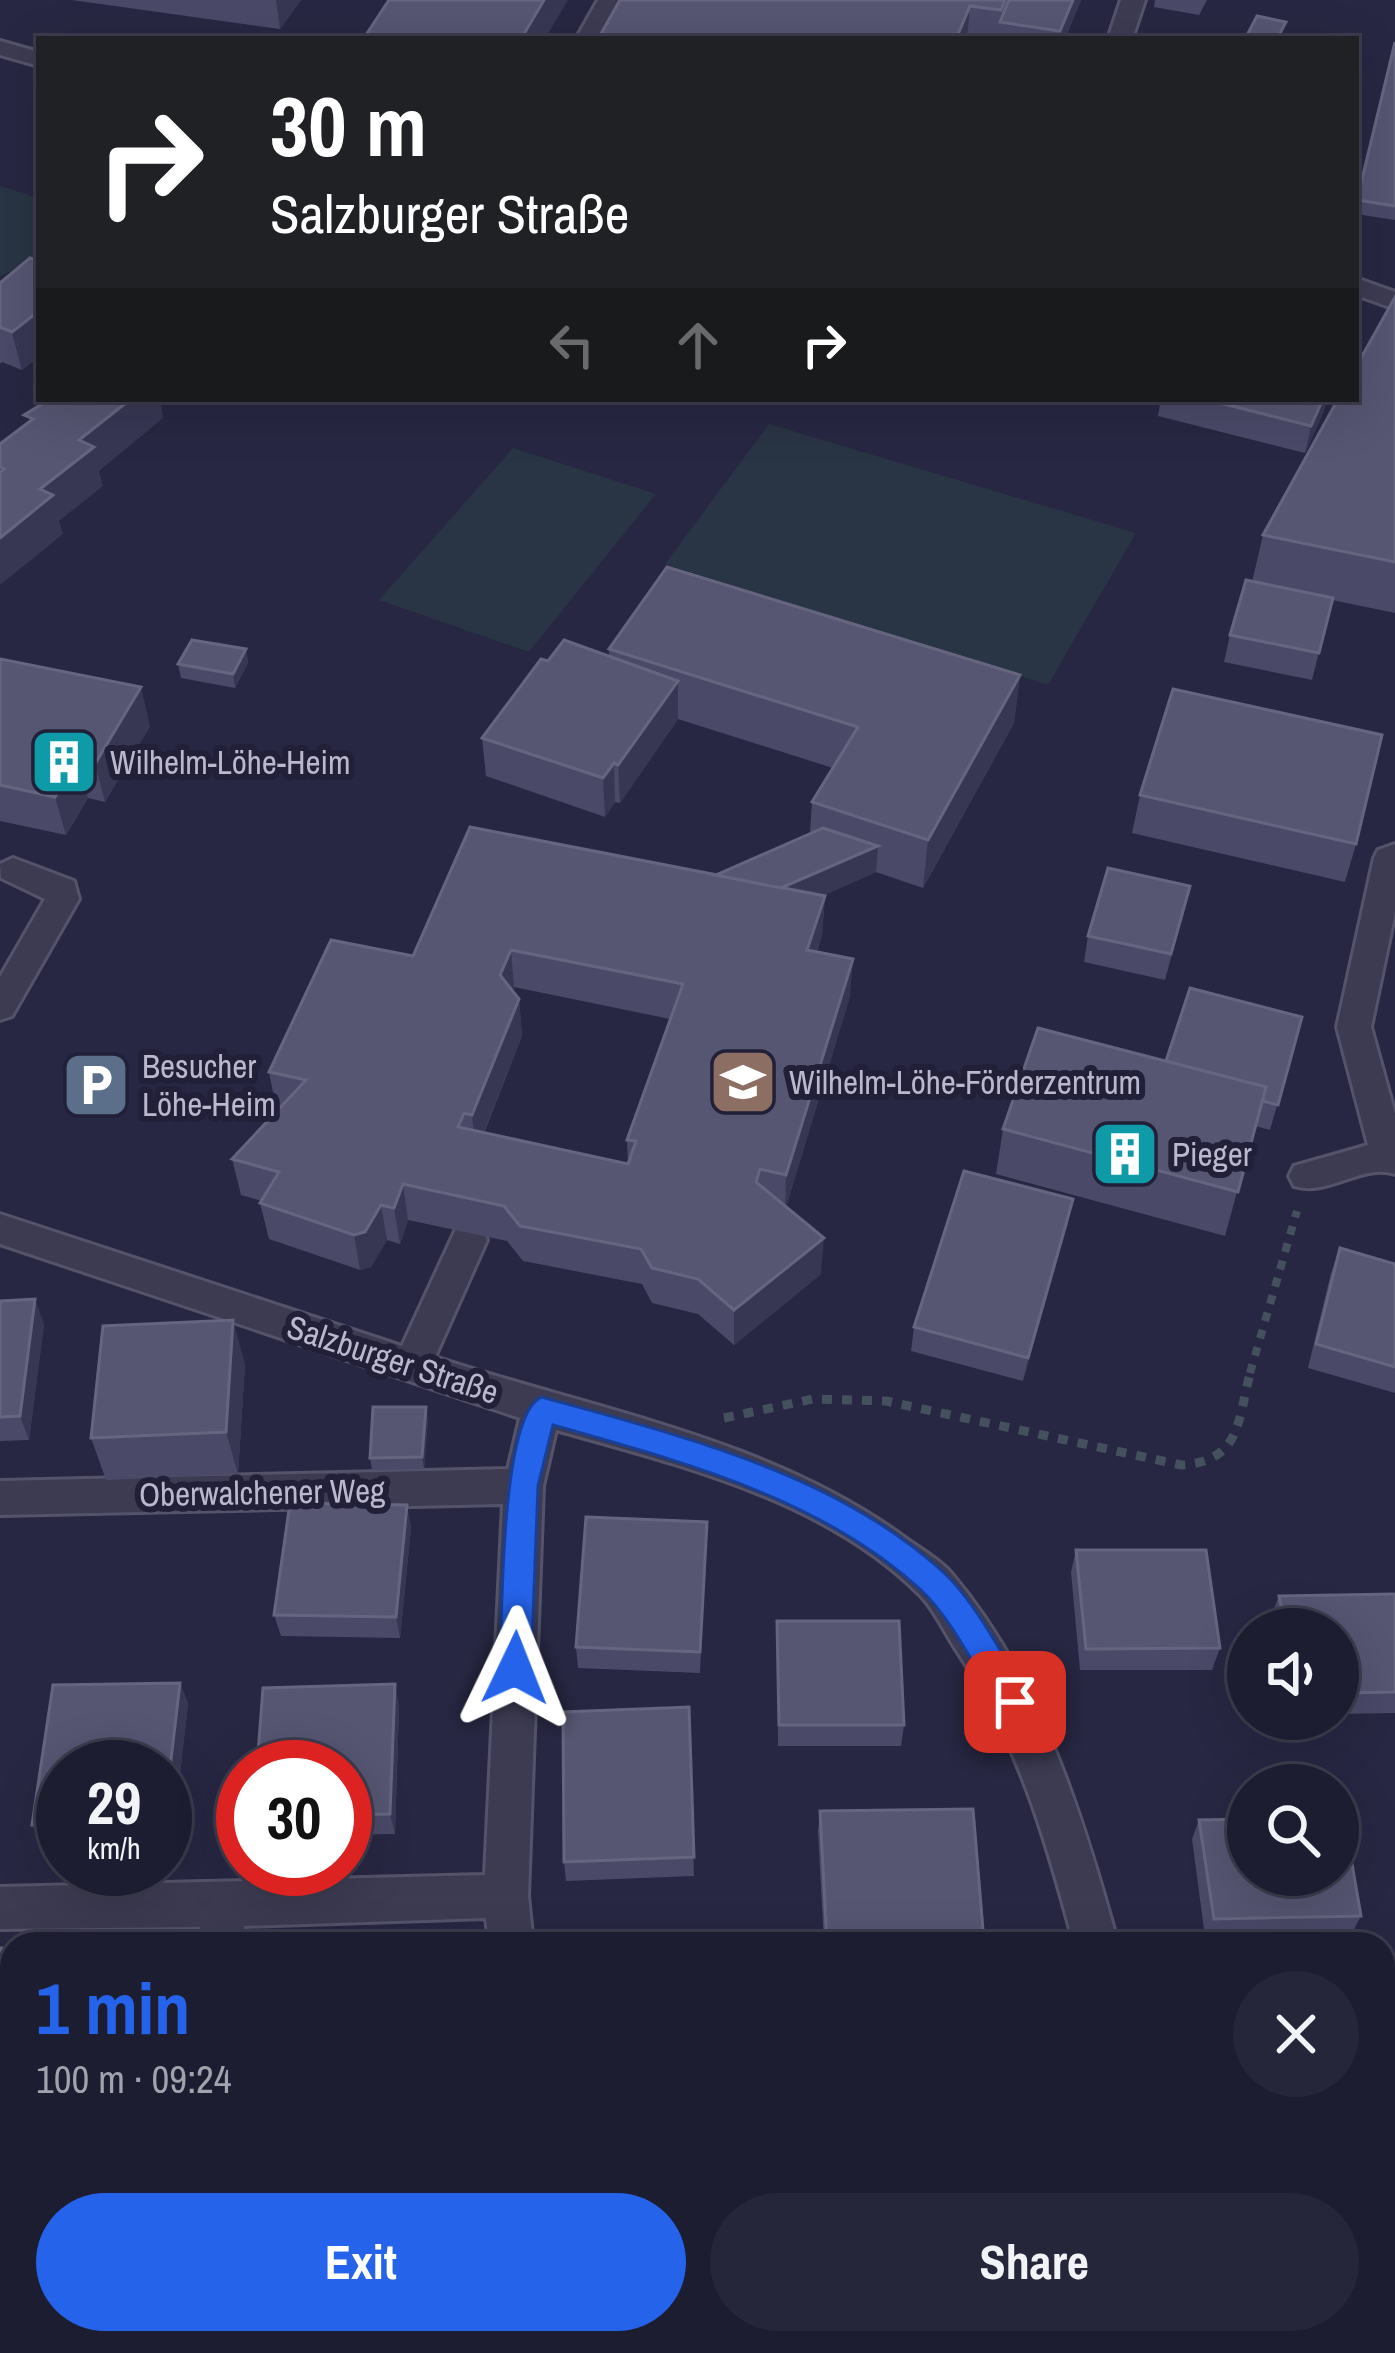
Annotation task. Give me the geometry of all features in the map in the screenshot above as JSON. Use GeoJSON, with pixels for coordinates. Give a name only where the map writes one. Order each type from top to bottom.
{"type":"FeatureCollection","features":[{"type":"Feature","properties":{"kind":"street"},"geometry":{"type":"LineString","coordinates":[[590,36],[610,0]]}},
{"type":"Feature","properties":{"kind":"street"},"geometry":{"type":"LineString","coordinates":[[1121,36],[1133,0]]}},
{"type":"Feature","properties":{"kind":"street"},"geometry":{"type":"LineString","coordinates":[[0,48],[36,58]]}},
{"type":"Feature","properties":{"kind":"street"},"geometry":{"type":"LineString","coordinates":[[1359,287],[1395,301]]}},
{"type":"Feature","properties":{"kind":"street"},"geometry":{"type":"LineString","coordinates":[[1306,1176],[1391,1157],[1354,1027],[1390,858],[1395,856]]}},
{"type":"Feature","properties":{"kind":"street"},"geometry":{"type":"LineString","coordinates":[[0,1007],[62,899],[62,890],[13,870]]}},
{"type":"Feature","properties":{"kind":"street","name":"Salzburger Straße"},"geometry":{"type":"LineString","coordinates":[[0,1229],[542,1409],[692,1452],[843,1514],[935,1583],[1015,1702],[1071,1853],[1093,1932]]}},
{"type":"Feature","properties":{"kind":"street"},"geometry":{"type":"LineString","coordinates":[[412,1365],[469,1240]]}},
{"type":"Feature","properties":{"kind":"street"},"geometry":{"type":"LineString","coordinates":[[510,1932],[506,1896],[523,1486],[542,1409]]}},
{"type":"Feature","properties":{"kind":"street","name":"Oberwalchener Weg"},"geometry":{"type":"LineString","coordinates":[[0,1498],[523,1486]]}},
{"type":"Feature","properties":{"kind":"street"},"geometry":{"type":"LineString","coordinates":[[0,1908],[222,1925],[506,1896]]}},
{"type":"Feature","properties":{"kind":"path"},"geometry":{"type":"LineString","coordinates":[[692,1452],[716,1419],[813,1399],[886,1400],[1181,1465],[1211,1463],[1228,1447],[1306,1176]]}},
{"type":"Feature","properties":{"kind":"shaded area"},"geometry":{"type":"Polygon","coordinates":[[[0,186],[36,197],[36,267],[16,268],[0,277],[0,186]]]}},
{"type":"Feature","properties":{"kind":"shaded area"},"geometry":{"type":"Polygon","coordinates":[[[769,424],[1136,533],[1048,685],[665,564],[769,424]]]}},
{"type":"Feature","properties":{"kind":"shaded area"},"geometry":{"type":"Polygon","coordinates":[[[513,448],[656,494],[529,652],[379,600],[513,448]]]}},
{"type":"Feature","properties":{"kind":"building"},"geometry":{"type":"Polygon","coordinates":[[[389,0],[544,0],[523,36],[365,36],[389,0]]]}},
{"type":"Feature","properties":{"kind":"building"},"geometry":{"type":"Polygon","coordinates":[[[620,0],[1005,0],[1001,10],[970,6],[957,36],[600,36],[620,0]]]}},
{"type":"Feature","properties":{"kind":"building"},"geometry":{"type":"Polygon","coordinates":[[[1009,0],[1073,0],[1060,31],[1000,22],[1009,0]]]}},
{"type":"Feature","properties":{"kind":"building"},"geometry":{"type":"Polygon","coordinates":[[[1257,16],[1286,22],[1279,36],[1247,36],[1257,16]]]}},
{"type":"Feature","properties":{"kind":"building"},"geometry":{"type":"Polygon","coordinates":[[[1395,42],[1395,206],[1359,200],[1395,42]]]}},
{"type":"Feature","properties":{"kind":"building"},"geometry":{"type":"Polygon","coordinates":[[[30,258],[36,260],[36,313],[12,332],[0,327],[0,283],[30,258]]]}},
{"type":"Feature","properties":{"kind":"building"},"geometry":{"type":"Polygon","coordinates":[[[1395,297],[1395,562],[1263,535],[1336,402],[1359,402],[1359,362],[1395,297]]]}},
{"type":"Feature","properties":{"kind":"building"},"geometry":{"type":"Polygon","coordinates":[[[45,402],[127,402],[79,440],[94,447],[40,489],[53,495],[0,538],[0,472],[4,469],[0,467],[0,444],[33,419],[24,415],[45,402]]]}},
{"type":"Feature","properties":{"kind":"building"},"geometry":{"type":"Polygon","coordinates":[[[1216,402],[1322,402],[1311,426],[1216,402]]]}},
{"type":"Feature","properties":{"kind":"building"},"geometry":{"type":"Polygon","coordinates":[[[667,567],[1020,675],[928,840],[812,802],[858,727],[609,649],[667,567]]]}},
{"type":"Feature","properties":{"kind":"building"},"geometry":{"type":"Polygon","coordinates":[[[1246,580],[1333,598],[1319,653],[1230,635],[1246,580]]]}},
{"type":"Feature","properties":{"kind":"building"},"geometry":{"type":"Polygon","coordinates":[[[192,640],[246,649],[233,674],[178,664],[192,640]]]}},
{"type":"Feature","properties":{"kind":"building"},"geometry":{"type":"Polygon","coordinates":[[[564,640],[678,681],[618,765],[614,763],[603,778],[482,738],[541,659],[548,661],[564,640]]]}},
{"type":"Feature","properties":{"kind":"building"},"geometry":{"type":"Polygon","coordinates":[[[0,659],[141,687],[95,764],[77,760],[55,797],[0,785],[0,659]]]}},
{"type":"Feature","properties":{"kind":"building"},"geometry":{"type":"Polygon","coordinates":[[[1173,689],[1382,735],[1356,844],[1140,795],[1173,689]]]}},
{"type":"Feature","properties":{"kind":"building"},"geometry":{"type":"Polygon","coordinates":[[[470,827],[825,896],[807,950],[853,959],[786,1175],[760,1169],[756,1182],[824,1238],[734,1310],[698,1279],[652,1268],[641,1249],[520,1226],[504,1206],[403,1184],[394,1208],[381,1205],[365,1232],[354,1235],[260,1203],[279,1172],[232,1159],[306,1080],[269,1072],[331,940],[413,956],[470,827]],[[511,950],[500,975],[519,999],[472,1115],[464,1113],[458,1127],[628,1164],[636,1141],[627,1140],[683,984],[511,950]]]}},
{"type":"Feature","properties":{"kind":"building"},"geometry":{"type":"Polygon","coordinates":[[[823,828],[878,846],[781,888],[716,875],[823,828]]]}},
{"type":"Feature","properties":{"kind":"building"},"geometry":{"type":"Polygon","coordinates":[[[1108,868],[1190,886],[1171,954],[1088,936],[1108,868]]]}},
{"type":"Feature","properties":{"kind":"building"},"geometry":{"type":"Polygon","coordinates":[[[1190,988],[1302,1017],[1278,1105],[1262,1101],[1266,1087],[1166,1061],[1190,988]]]}},
{"type":"Feature","properties":{"kind":"building"},"geometry":{"type":"Polygon","coordinates":[[[1038,1028],[1266,1087],[1238,1192],[1003,1129],[1038,1028]]]}},
{"type":"Feature","properties":{"kind":"building"},"geometry":{"type":"Polygon","coordinates":[[[964,1171],[1073,1199],[1028,1358],[914,1327],[964,1171]]]}},
{"type":"Feature","properties":{"kind":"building"},"geometry":{"type":"Polygon","coordinates":[[[1340,1248],[1395,1264],[1395,1367],[1316,1344],[1340,1248]]]}},
{"type":"Feature","properties":{"kind":"building"},"geometry":{"type":"Polygon","coordinates":[[[35,1299],[20,1416],[0,1417],[0,1301],[35,1299]]]}},
{"type":"Feature","properties":{"kind":"building"},"geometry":{"type":"Polygon","coordinates":[[[233,1320],[226,1432],[91,1438],[103,1326],[233,1320]]]}},
{"type":"Feature","properties":{"kind":"building"},"geometry":{"type":"Polygon","coordinates":[[[373,1407],[426,1407],[422,1457],[370,1458],[373,1407]]]}},
{"type":"Feature","properties":{"kind":"building"},"geometry":{"type":"Polygon","coordinates":[[[290,1503],[407,1505],[396,1617],[274,1615],[290,1503]]]}},
{"type":"Feature","properties":{"kind":"building"},"geometry":{"type":"Polygon","coordinates":[[[586,1517],[707,1522],[700,1652],[576,1647],[586,1517]]]}},
{"type":"Feature","properties":{"kind":"building"},"geometry":{"type":"Polygon","coordinates":[[[1076,1550],[1206,1550],[1220,1648],[1086,1649],[1076,1550]]]}},
{"type":"Feature","properties":{"kind":"building"},"geometry":{"type":"Polygon","coordinates":[[[1395,1594],[1395,1692],[1359,1693],[1359,1608],[1281,1608],[1279,1596],[1395,1594]]]}},
{"type":"Feature","properties":{"kind":"building"},"geometry":{"type":"Polygon","coordinates":[[[777,1621],[899,1621],[904,1725],[779,1725],[777,1621]]]}},
{"type":"Feature","properties":{"kind":"building"},"geometry":{"type":"Polygon","coordinates":[[[180,1683],[173,1740],[45,1740],[53,1685],[180,1683]]]}},
{"type":"Feature","properties":{"kind":"building"},"geometry":{"type":"Polygon","coordinates":[[[395,1684],[390,1814],[372,1814],[372,1740],[259,1740],[263,1688],[395,1684]]]}},
{"type":"Feature","properties":{"kind":"building"},"geometry":{"type":"Polygon","coordinates":[[[689,1707],[694,1857],[564,1862],[563,1712],[689,1707]]]}},
{"type":"Feature","properties":{"kind":"building"},"geometry":{"type":"Polygon","coordinates":[[[973,1809],[983,1932],[826,1932],[820,1811],[973,1809]]]}},
{"type":"Feature","properties":{"kind":"building"},"geometry":{"type":"Polygon","coordinates":[[[1227,1819],[1227,1896],[1358,1896],[1361,1916],[1214,1919],[1199,1820],[1227,1819]]]}},
{"type":"Feature","properties":{"kind":"place","name":"Wilhelm-Löhe-Heim"},"geometry":{"type":"Point","coordinates":[64,762]}},
{"type":"Feature","properties":{"kind":"place","name":"Wilhelm-Löhe-Förderzentrum"},"geometry":{"type":"Point","coordinates":[743,1082]}},
{"type":"Feature","properties":{"kind":"place","name":"Besucher Löhe-Heim"},"geometry":{"type":"Point","coordinates":[96,1085]}},
{"type":"Feature","properties":{"kind":"place","name":"Pieger"},"geometry":{"type":"Point","coordinates":[1125,1154]}},
{"type":"Feature","properties":{"kind":"route"},"geometry":{"type":"LineString","coordinates":[[515,1668],[523,1486],[542,1409],[692,1452],[843,1514],[935,1583],[1015,1702]]}}]}
